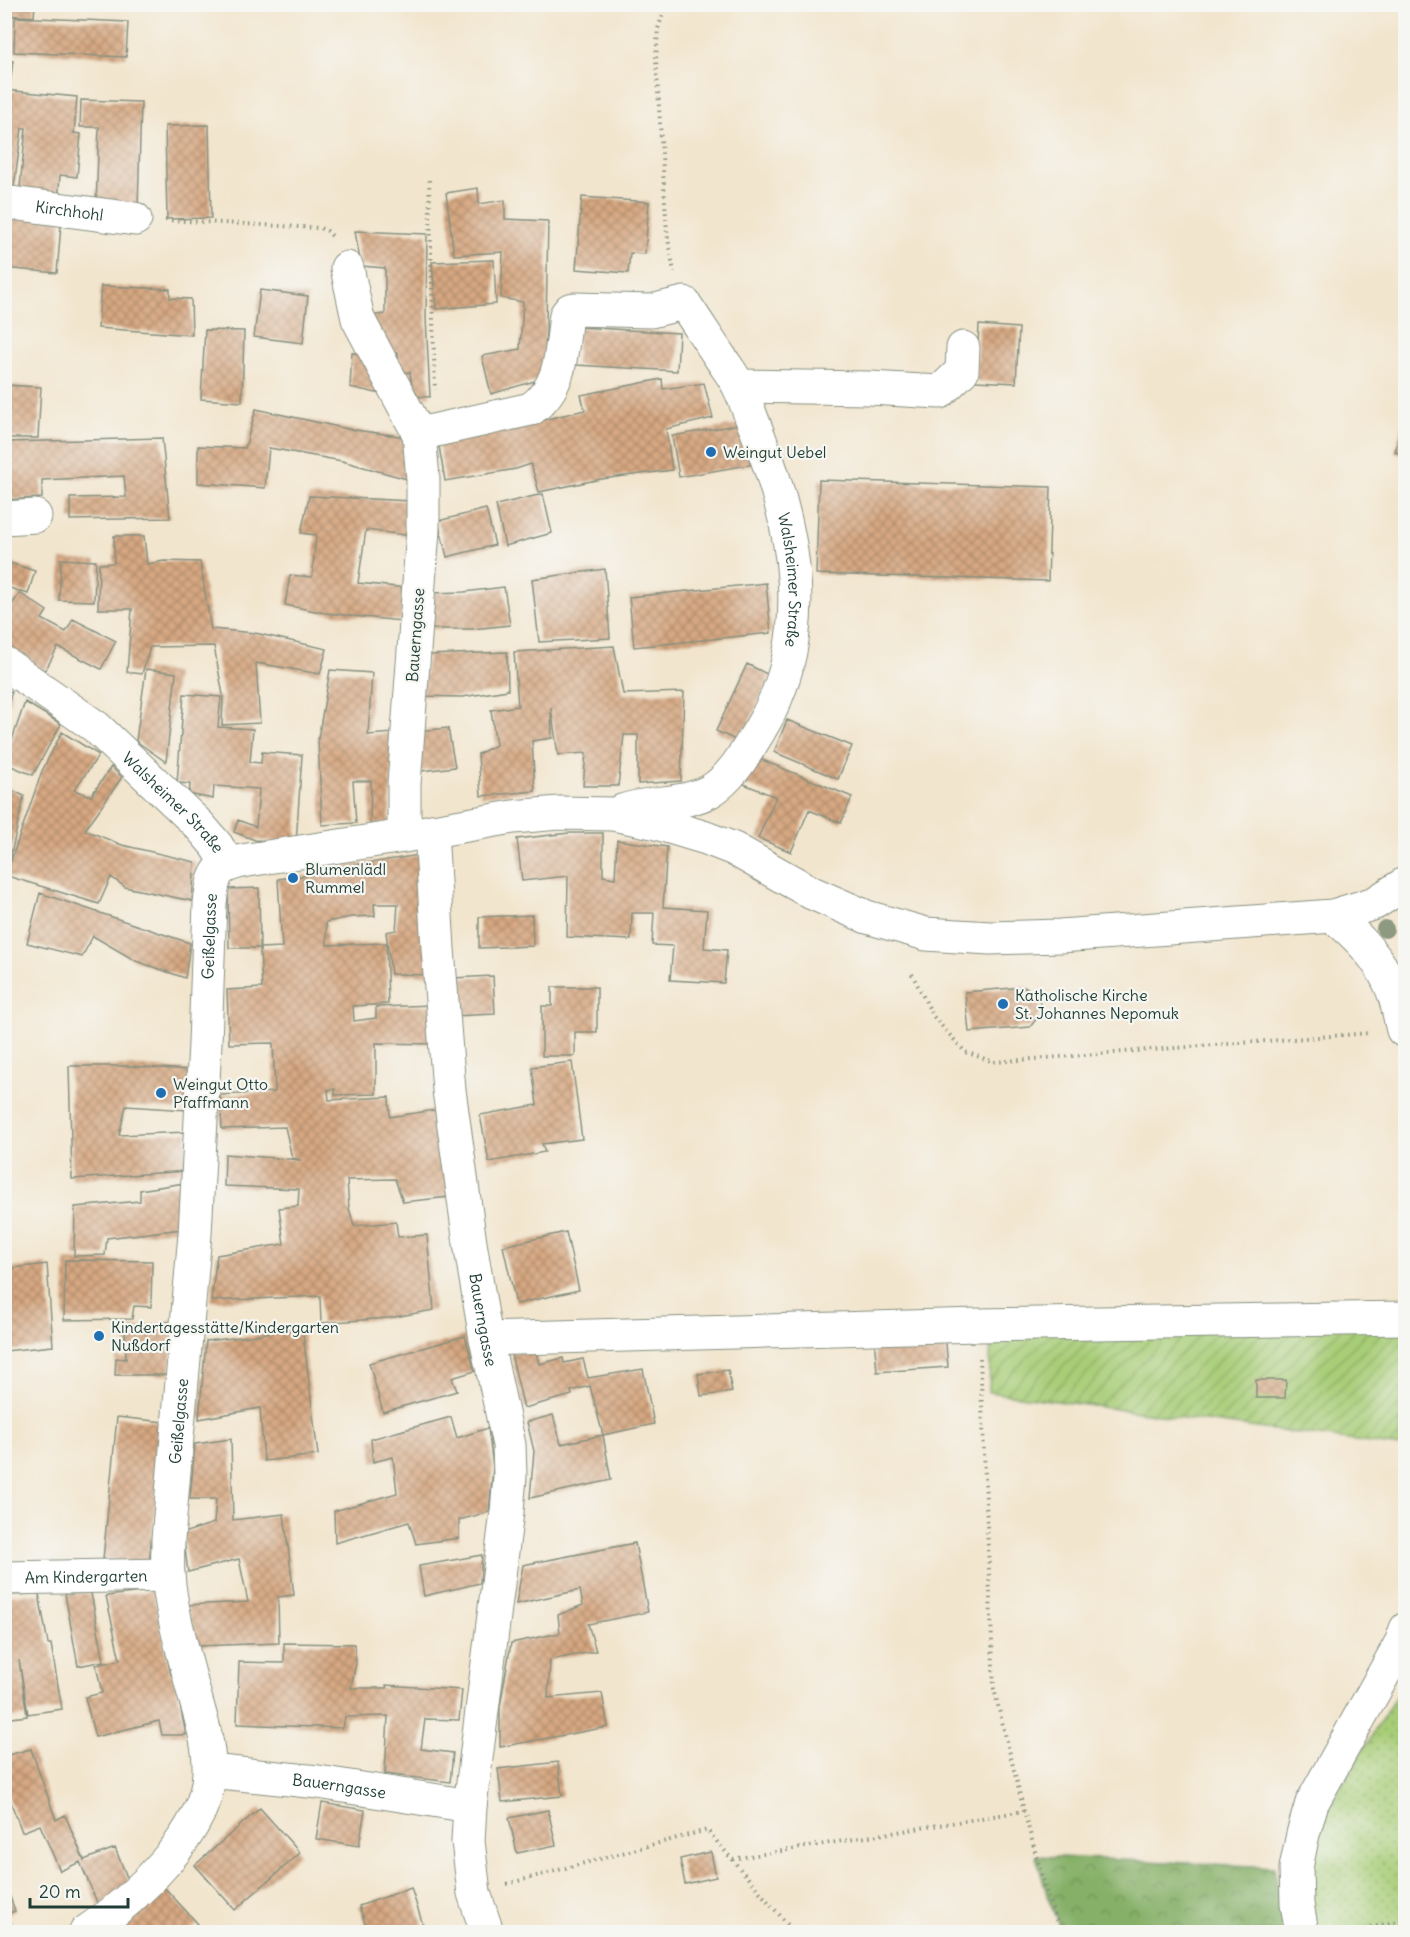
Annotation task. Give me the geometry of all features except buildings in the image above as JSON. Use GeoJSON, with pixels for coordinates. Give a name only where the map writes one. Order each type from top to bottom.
{"type":"FeatureCollection","features":[{"type":"Feature","properties":{"kind":"street","name":"Kirchhohl"},"geometry":{"type":"LineString","coordinates":[[4,202],[135,219]]}},
{"type":"Feature","properties":{"kind":"street","name":"Bauerngasse"},"geometry":{"type":"LineString","coordinates":[[348,268],[358,319],[427,432],[423,479],[423,530],[404,784],[418,833],[438,949],[449,1090],[470,1244],[486,1339],[509,1445],[510,1476],[470,1806],[468,1841],[474,1893],[487,1932]]}},
{"type":"Feature","properties":{"kind":"street","name":"Walsheimer Straße"},"geometry":{"type":"LineString","coordinates":[[613,814],[633,807],[688,799],[711,790],[728,776],[744,756],[765,722],[785,675],[792,641],[795,614],[794,573],[787,521],[765,453],[739,386],[684,303]]}},
{"type":"Feature","properties":{"kind":"street"},"geometry":{"type":"LineString","coordinates":[[427,432],[531,409],[544,400],[555,381],[566,315],[570,310],[651,311],[684,303]]}},
{"type":"Feature","properties":{"kind":"street"},"geometry":{"type":"LineString","coordinates":[[739,386],[870,388],[940,392],[962,371],[963,348]]}},
{"type":"Feature","properties":{"kind":"street","name":"Walsheimer Straße"},"geometry":{"type":"LineString","coordinates":[[4,663],[96,727],[199,825],[217,846],[228,864],[513,817],[559,813],[613,814],[653,822],[734,849],[812,893],[867,917],[926,934],[990,938],[1128,931],[1333,916],[1375,903],[1406,883]]}},
{"type":"Feature","properties":{"kind":"street","name":"Geißelgasse"},"geometry":{"type":"LineString","coordinates":[[86,1932],[128,1899],[167,1860],[193,1825],[204,1803],[210,1771],[203,1729],[176,1621],[168,1575],[168,1539],[195,1234],[210,903],[213,882],[219,870],[228,864]]}},
{"type":"Feature","properties":{"kind":"street"},"geometry":{"type":"LineString","coordinates":[[1333,916],[1351,930],[1378,963],[1391,986],[1405,1028]]}},
{"type":"Feature","properties":{"kind":"street"},"geometry":{"type":"LineString","coordinates":[[486,1339],[979,1325],[1406,1318]]}},
{"type":"Feature","properties":{"kind":"street","name":"Am Kindergarten"},"geometry":{"type":"LineString","coordinates":[[4,1578],[168,1575]]}},
{"type":"Feature","properties":{"kind":"street"},"geometry":{"type":"LineString","coordinates":[[1302,1932],[1296,1868],[1312,1803],[1402,1641],[1406,1629]]}},
{"type":"Feature","properties":{"kind":"street","name":"Bauerngasse"},"geometry":{"type":"LineString","coordinates":[[210,1771],[318,1782],[470,1806]]}},
{"type":"Feature","properties":{"kind":"path"},"geometry":{"type":"LineString","coordinates":[[666,4],[658,29],[656,60],[658,105],[672,264],[684,303]]}},
{"type":"Feature","properties":{"kind":"path"},"geometry":{"type":"LineString","coordinates":[[427,432],[429,180]]}},
{"type":"Feature","properties":{"kind":"path"},"geometry":{"type":"LineString","coordinates":[[135,219],[320,228],[334,238],[348,268]]}},
{"type":"Feature","properties":{"kind":"path"},"geometry":{"type":"LineString","coordinates":[[912,974],[933,1016],[965,1052],[994,1062],[1405,1028]]}},
{"type":"Feature","properties":{"kind":"path"},"geometry":{"type":"LineString","coordinates":[[979,1325],[994,1689],[1024,1811],[1048,1898],[1061,1932]]}},
{"type":"Feature","properties":{"kind":"path"},"geometry":{"type":"LineString","coordinates":[[733,1859],[1024,1811]]}},
{"type":"Feature","properties":{"kind":"path"},"geometry":{"type":"LineString","coordinates":[[474,1893],[707,1830],[794,1932]]}},
{"type":"Feature","properties":{"kind":"path"},"geometry":{"type":"LineString","coordinates":[[1353,1932],[1406,1918]]}},
{"type":"Feature","properties":{"kind":"green space"},"geometry":{"type":"Polygon","coordinates":[[[1405,1323],[1400,1447],[989,1392],[991,1329],[1405,1323]]]}},
{"type":"Feature","properties":{"kind":"green space"},"geometry":{"type":"Polygon","coordinates":[[[1405,1681],[1405,1927],[1401,1932],[1317,1932],[1311,1900],[1309,1860],[1319,1823],[1405,1681]]]}},
{"type":"Feature","properties":{"kind":"green space"},"geometry":{"type":"Polygon","coordinates":[[[1036,1856],[1274,1867],[1285,1932],[1062,1932],[1048,1898],[1036,1856]]]}},
{"type":"Feature","properties":{"kind":"place","name":"Weingut Uebel"},"geometry":{"type":"Point","coordinates":[711,452]}},
{"type":"Feature","properties":{"kind":"place","name":"Blumenlädl Rummel"},"geometry":{"type":"Point","coordinates":[293,878]}},
{"type":"Feature","properties":{"kind":"place","name":"Katholische Kirche St. Johannes Nepomuk"},"geometry":{"type":"Point","coordinates":[1003,1004]}},
{"type":"Feature","properties":{"kind":"place","name":"Weingut Otto Pfaffmann"},"geometry":{"type":"Point","coordinates":[161,1093]}},
{"type":"Feature","properties":{"kind":"place","name":"Kindertagesstätte/Kindergarten Nußdorf"},"geometry":{"type":"Point","coordinates":[99,1336]}}]}
